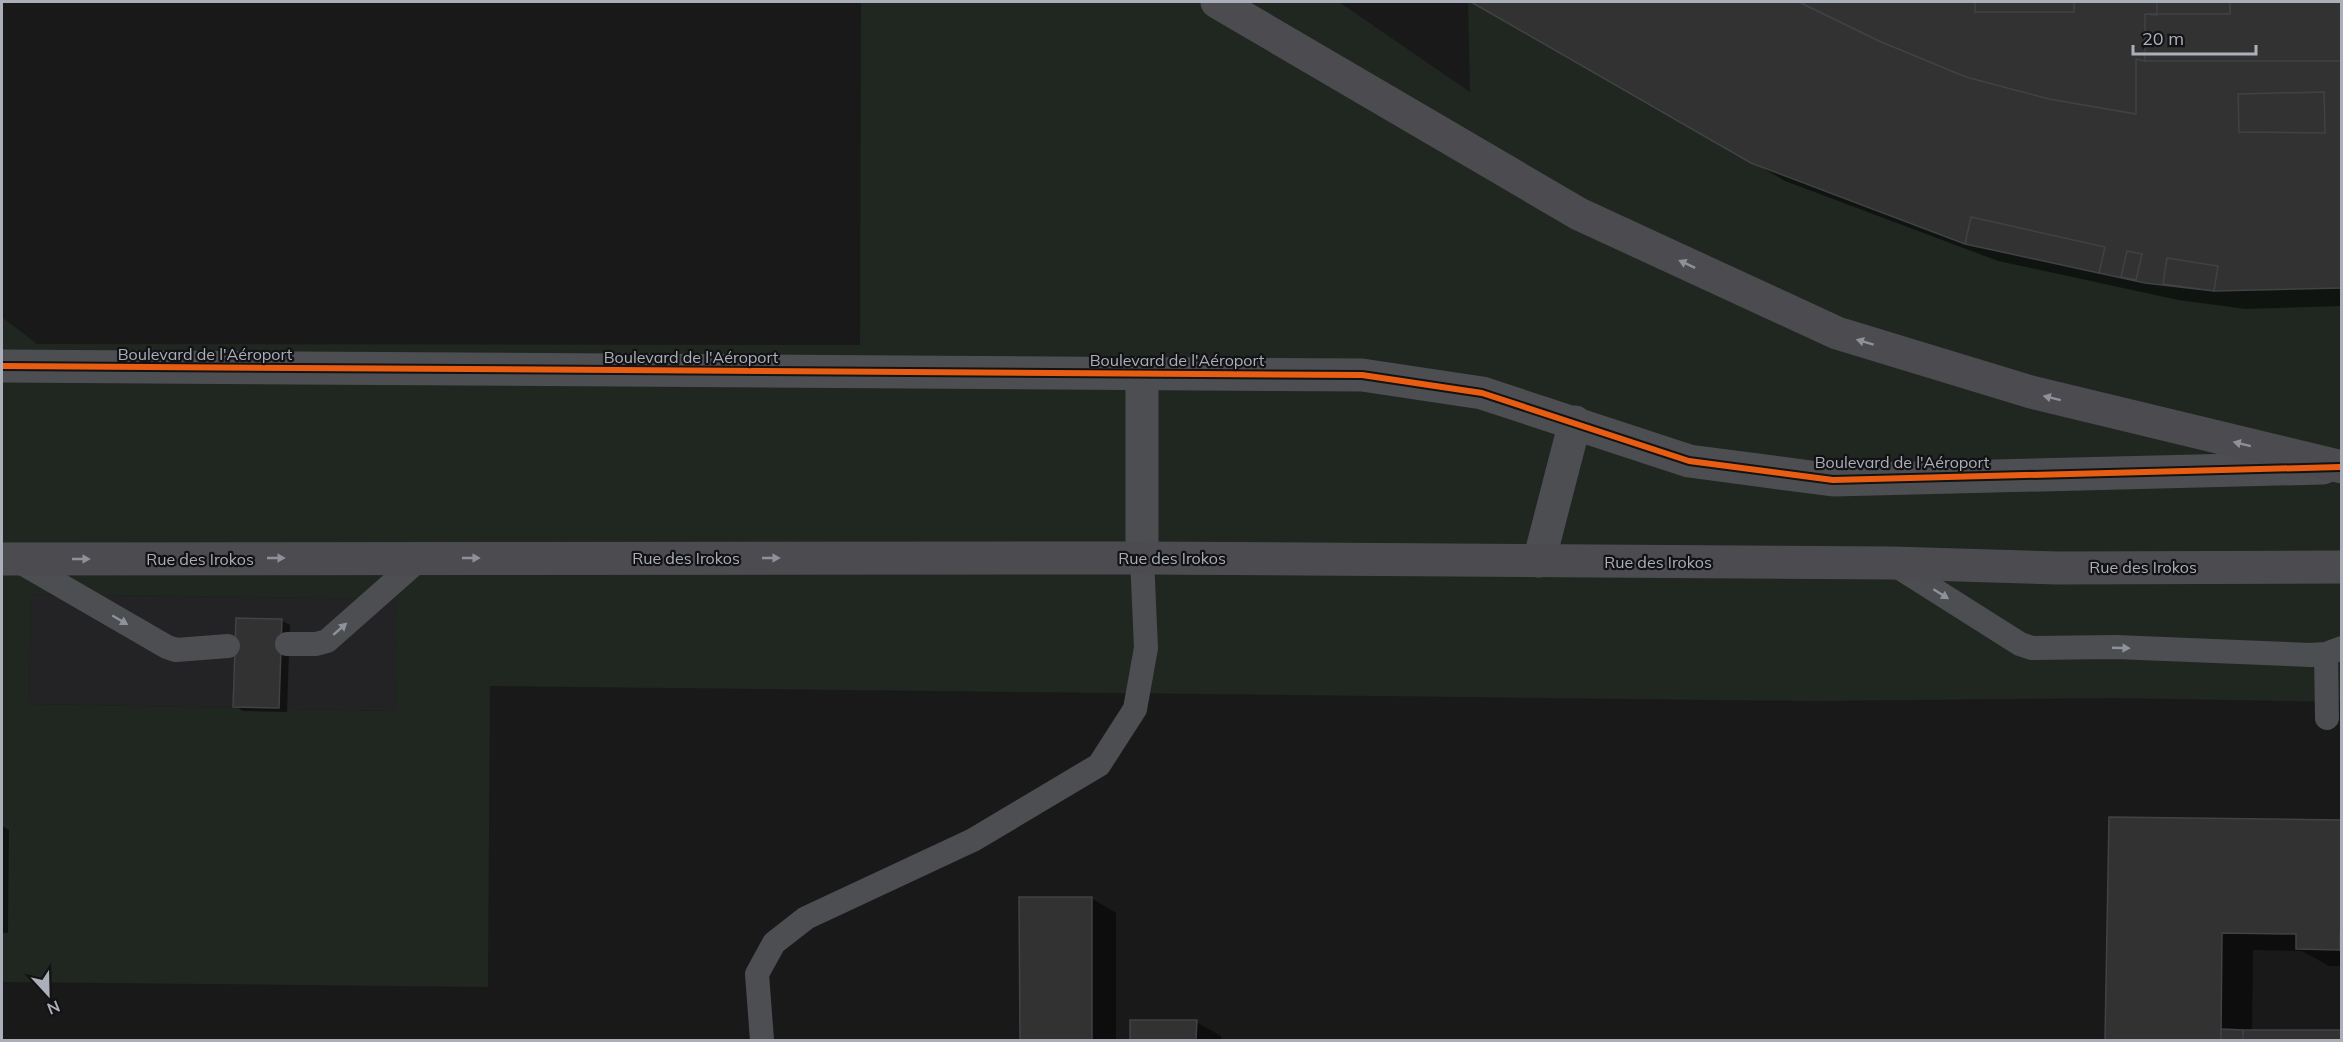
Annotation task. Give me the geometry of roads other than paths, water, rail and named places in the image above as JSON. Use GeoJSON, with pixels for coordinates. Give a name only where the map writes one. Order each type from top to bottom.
{"type":"FeatureCollection","features":[{"type":"Feature","properties":{"kind":"main road"},"geometry":{"type":"LineString","coordinates":[[1217,2],[1580,214],[1837,333],[2031,392],[2341,467]]}},
{"type":"Feature","properties":{"kind":"main road","name":"Rue des Irokos"},"geometry":{"type":"LineString","coordinates":[[8,559],[1142,558],[1892,563],[2058,568],[2342,567]]}},
{"type":"Feature","properties":{"kind":"street","name":"Boulevard de l'Aéroport"},"geometry":{"type":"LineString","coordinates":[[2,366],[1362,375],[1482,393],[1689,461],[1833,480],[2341,467]]}},
{"type":"Feature","properties":{"kind":"street"},"geometry":{"type":"LineString","coordinates":[[1142,373],[1142,558]]}},
{"type":"Feature","properties":{"kind":"street"},"geometry":{"type":"LineString","coordinates":[[1539,561],[1575,422]]}},
{"type":"Feature","properties":{"kind":"lane"},"geometry":{"type":"LineString","coordinates":[[287,644],[316,644],[327,641],[421,558]]}},
{"type":"Feature","properties":{"kind":"lane"},"geometry":{"type":"LineString","coordinates":[[762,1041],[757,974],[774,944],[806,918],[973,840],[1099,765],[1135,709],[1146,648],[1142,558]]}},
{"type":"Feature","properties":{"kind":"lane"},"geometry":{"type":"LineString","coordinates":[[8,559],[167,648],[176,650],[228,646]]}},
{"type":"Feature","properties":{"kind":"lane"},"geometry":{"type":"LineString","coordinates":[[1892,563],[2020,644],[2032,648],[2116,647],[2310,655],[2334,651],[2328,718]]}}]}
